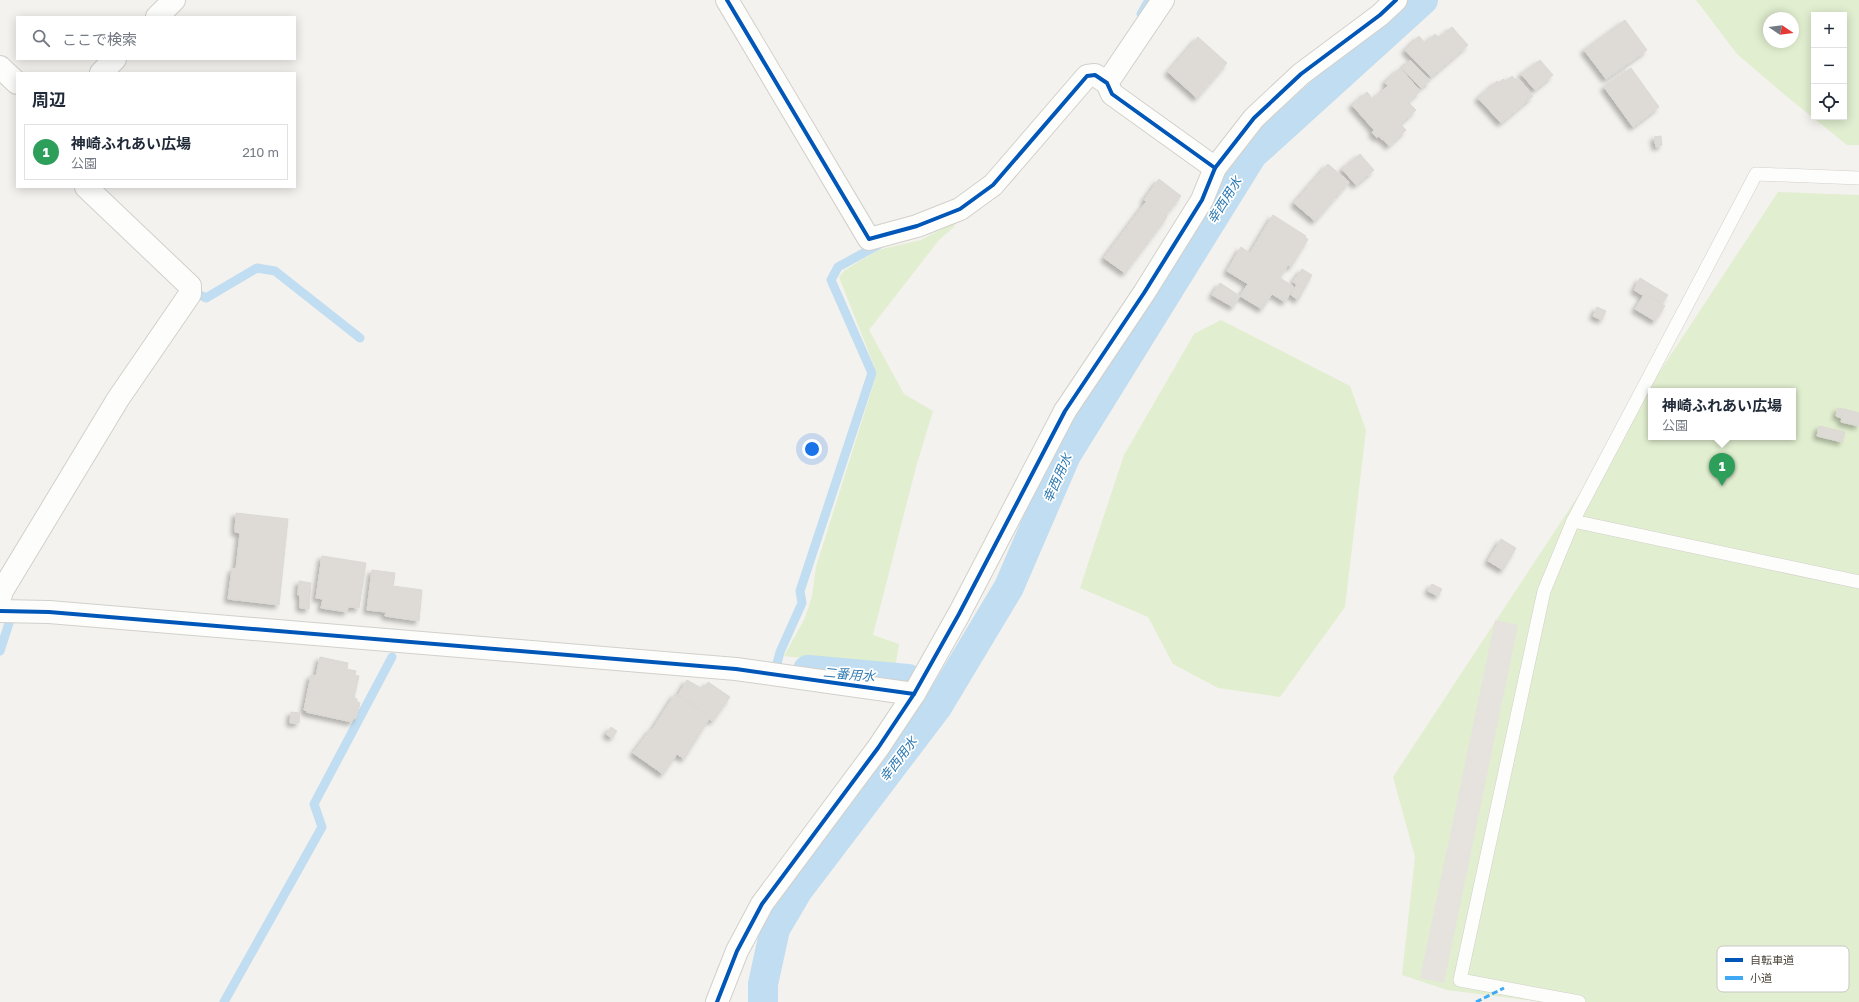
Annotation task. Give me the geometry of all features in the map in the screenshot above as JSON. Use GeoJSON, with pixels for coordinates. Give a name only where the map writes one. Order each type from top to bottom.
{"type":"FeatureCollection","features":[{"type":"Feature","properties":{"kind":"street"},"geometry":{"type":"LineString","coordinates":[[158,16],[174,0]]}},
{"type":"Feature","properties":{"kind":"street"},"geometry":{"type":"LineString","coordinates":[[727,0],[869,239],[917,226],[960,209],[992,185],[1088,76],[1101,79],[1112,94],[1215,168]]}},
{"type":"Feature","properties":{"kind":"street"},"geometry":{"type":"LineString","coordinates":[[1101,79],[1163,0]]}},
{"type":"Feature","properties":{"kind":"street"},"geometry":{"type":"LineString","coordinates":[[717,1002],[737,951],[762,904],[878,748],[914,694],[959,614],[1065,411],[1144,293],[1202,200],[1215,168],[1254,118],[1296,79],[1380,15],[1396,0]]}},
{"type":"Feature","properties":{"kind":"street"},"geometry":{"type":"LineString","coordinates":[[102,72],[114,60]]}},
{"type":"Feature","properties":{"kind":"street"},"geometry":{"type":"LineString","coordinates":[[0,67],[16,82]]}},
{"type":"Feature","properties":{"kind":"street"},"geometry":{"type":"LineString","coordinates":[[0,598],[2,591],[118,399],[190,294],[190,286],[87,188]]}},
{"type":"Feature","properties":{"kind":"street"},"geometry":{"type":"LineString","coordinates":[[0,611],[49,612],[736,670],[914,694]]}},
{"type":"Feature","properties":{"kind":"lane"},"geometry":{"type":"LineString","coordinates":[[1579,1002],[1460,980],[1544,591],[1573,521],[1756,174],[1859,178]]}},
{"type":"Feature","properties":{"kind":"lane"},"geometry":{"type":"LineString","coordinates":[[1573,521],[1859,582]]}},
{"type":"Feature","properties":{"kind":"green space"},"geometry":{"type":"Polygon","coordinates":[[[1696,0],[1859,0],[1859,145],[1847,145],[1816,120],[1847,120],[1847,12],[1811,12],[1811,116],[1737,54],[1696,0]]]}},
{"type":"Feature","properties":{"kind":"green space"},"geometry":{"type":"Polygon","coordinates":[[[1778,192],[1859,195],[1859,1002],[1543,1002],[1447,990],[1402,975],[1415,857],[1393,777],[1648,390],[1648,440],[1796,440],[1796,388],[1649,388],[1778,192]]]}},
{"type":"Feature","properties":{"kind":"green space"},"geometry":{"type":"Polygon","coordinates":[[[953,223],[955,226],[939,240],[869,330],[904,394],[933,411],[916,467],[873,635],[899,644],[895,668],[784,656],[805,618],[812,596],[816,567],[877,373],[839,277],[845,270],[878,250],[921,240],[953,223]]]}},
{"type":"Feature","properties":{"kind":"green space"},"geometry":{"type":"Polygon","coordinates":[[[1221,320],[1350,386],[1366,430],[1345,607],[1280,697],[1218,688],[1173,664],[1148,617],[1080,588],[1124,455],[1194,334],[1221,320]]]}},
{"type":"Feature","properties":{"kind":"shaded area"},"geometry":{"type":"Polygon","coordinates":[[[1495,620],[1518,625],[1444,983],[1420,978],[1495,620]]]}},
{"type":"Feature","properties":{"kind":"building"},"geometry":{"type":"Polygon","coordinates":[[[1625,20],[1647,50],[1606,79],[1584,50],[1625,20]]]}},
{"type":"Feature","properties":{"kind":"building"},"geometry":{"type":"Polygon","coordinates":[[[1452,27],[1468,45],[1431,77],[1405,50],[1419,36],[1425,43],[1435,34],[1439,38],[1452,27]]]}},
{"type":"Feature","properties":{"kind":"building"},"geometry":{"type":"Polygon","coordinates":[[[1198,37],[1227,63],[1197,98],[1168,72],[1198,37]]]}},
{"type":"Feature","properties":{"kind":"building"},"geometry":{"type":"Polygon","coordinates":[[[1410,60],[1430,81],[1421,88],[1402,68],[1410,60]]]}},
{"type":"Feature","properties":{"kind":"building"},"geometry":{"type":"Polygon","coordinates":[[[1540,60],[1553,75],[1535,90],[1521,74],[1540,60]]]}},
{"type":"Feature","properties":{"kind":"building"},"geometry":{"type":"Polygon","coordinates":[[[1400,68],[1420,91],[1408,102],[1416,110],[1382,140],[1379,136],[1377,138],[1372,132],[1374,130],[1352,105],[1367,92],[1373,99],[1388,86],[1385,82],[1400,68]]]}},
{"type":"Feature","properties":{"kind":"building"},"geometry":{"type":"Polygon","coordinates":[[[1631,68],[1659,107],[1633,127],[1604,87],[1631,68]]]}},
{"type":"Feature","properties":{"kind":"building"},"geometry":{"type":"Polygon","coordinates":[[[1512,76],[1516,80],[1518,78],[1533,96],[1501,123],[1478,98],[1497,81],[1499,83],[1503,79],[1505,82],[1512,76]]]}},
{"type":"Feature","properties":{"kind":"building"},"geometry":{"type":"Polygon","coordinates":[[[1400,124],[1406,130],[1389,146],[1383,139],[1400,124]]]}},
{"type":"Feature","properties":{"kind":"building"},"geometry":{"type":"Polygon","coordinates":[[[1661,136],[1662,145],[1656,147],[1654,137],[1661,136]]]}},
{"type":"Feature","properties":{"kind":"building"},"geometry":{"type":"Polygon","coordinates":[[[1360,154],[1374,170],[1356,185],[1342,169],[1360,154]]]}},
{"type":"Feature","properties":{"kind":"building"},"geometry":{"type":"Polygon","coordinates":[[[1328,164],[1349,182],[1315,221],[1294,203],[1328,164]]]}},
{"type":"Feature","properties":{"kind":"building"},"geometry":{"type":"Polygon","coordinates":[[[1159,179],[1181,196],[1165,216],[1144,200],[1159,179]]]}},
{"type":"Feature","properties":{"kind":"building"},"geometry":{"type":"Polygon","coordinates":[[[1146,202],[1167,217],[1125,273],[1104,258],[1146,202]]]}},
{"type":"Feature","properties":{"kind":"building"},"geometry":{"type":"Polygon","coordinates":[[[1273,215],[1306,236],[1305,238],[1308,239],[1291,267],[1288,265],[1280,278],[1294,287],[1285,302],[1272,294],[1262,309],[1240,296],[1248,284],[1227,271],[1241,247],[1250,253],[1273,215]]]}},
{"type":"Feature","properties":{"kind":"building"},"geometry":{"type":"Polygon","coordinates":[[[1302,269],[1312,275],[1304,289],[1293,282],[1302,269]]]}},
{"type":"Feature","properties":{"kind":"building"},"geometry":{"type":"Polygon","coordinates":[[[1640,278],[1668,295],[1662,304],[1645,293],[1644,296],[1634,290],[1640,278]]]}},
{"type":"Feature","properties":{"kind":"building"},"geometry":{"type":"Polygon","coordinates":[[[1220,283],[1240,296],[1233,307],[1212,295],[1220,283]]]}},
{"type":"Feature","properties":{"kind":"building"},"geometry":{"type":"Polygon","coordinates":[[[1297,284],[1304,289],[1298,300],[1291,295],[1297,284]]]}},
{"type":"Feature","properties":{"kind":"building"},"geometry":{"type":"Polygon","coordinates":[[[1645,293],[1665,306],[1655,321],[1635,309],[1645,293]]]}},
{"type":"Feature","properties":{"kind":"building"},"geometry":{"type":"Polygon","coordinates":[[[1597,307],[1606,311],[1602,320],[1593,316],[1597,307]]]}},
{"type":"Feature","properties":{"kind":"building"},"geometry":{"type":"Polygon","coordinates":[[[1838,408],[1843,409],[1841,418],[1836,416],[1838,408]]]}},
{"type":"Feature","properties":{"kind":"building"},"geometry":{"type":"Polygon","coordinates":[[[1844,409],[1859,413],[1859,426],[1841,422],[1844,409]]]}},
{"type":"Feature","properties":{"kind":"building"},"geometry":{"type":"Polygon","coordinates":[[[1819,426],[1845,432],[1842,442],[1817,436],[1819,426]]]}},
{"type":"Feature","properties":{"kind":"building"},"geometry":{"type":"Polygon","coordinates":[[[236,513],[288,519],[279,605],[228,599],[232,569],[236,569],[240,533],[235,532],[236,513]]]}},
{"type":"Feature","properties":{"kind":"building"},"geometry":{"type":"Polygon","coordinates":[[[1501,539],[1516,548],[1503,570],[1488,561],[1501,539]]]}},
{"type":"Feature","properties":{"kind":"building"},"geometry":{"type":"Polygon","coordinates":[[[322,556],[366,563],[359,608],[348,607],[347,612],[321,608],[323,599],[316,598],[322,556]]]}},
{"type":"Feature","properties":{"kind":"building"},"geometry":{"type":"Polygon","coordinates":[[[372,570],[395,573],[393,586],[422,590],[419,621],[385,616],[386,612],[367,610],[372,570]]]}},
{"type":"Feature","properties":{"kind":"building"},"geometry":{"type":"Polygon","coordinates":[[[299,581],[311,583],[309,609],[300,608],[300,596],[298,595],[299,581]]]}},
{"type":"Feature","properties":{"kind":"building"},"geometry":{"type":"Polygon","coordinates":[[[1432,584],[1442,589],[1438,596],[1428,591],[1432,584]]]}},
{"type":"Feature","properties":{"kind":"building"},"geometry":{"type":"Polygon","coordinates":[[[320,657],[348,663],[347,669],[356,671],[355,675],[359,676],[354,698],[360,703],[356,719],[353,718],[352,722],[306,712],[307,711],[304,710],[311,675],[316,676],[320,657]]]}},
{"type":"Feature","properties":{"kind":"building"},"geometry":{"type":"Polygon","coordinates":[[[687,680],[703,689],[708,682],[730,697],[713,721],[709,719],[711,716],[678,695],[687,680]]]}},
{"type":"Feature","properties":{"kind":"building"},"geometry":{"type":"Polygon","coordinates":[[[675,694],[711,716],[684,759],[677,754],[663,774],[633,753],[651,729],[652,730],[675,694]]]}},
{"type":"Feature","properties":{"kind":"building"},"geometry":{"type":"Polygon","coordinates":[[[291,712],[300,713],[299,723],[290,723],[291,712]]]}},
{"type":"Feature","properties":{"kind":"building"},"geometry":{"type":"Polygon","coordinates":[[[611,727],[617,731],[612,738],[606,734],[611,727]]]}},
{"type":"Feature","properties":{"kind":"waterway"},"geometry":{"type":"LineString","coordinates":[[1141,14],[1149,0]]}},
{"type":"Feature","properties":{"kind":"waterway","name":"幸西用水"},"geometry":{"type":"LineString","coordinates":[[763,1002],[763,984],[775,929],[798,890],[937,707],[1009,587],[1066,455],[1252,155],[1423,0]]}},
{"type":"Feature","properties":{"kind":"waterway"},"geometry":{"type":"LineString","coordinates":[[776,667],[780,652],[802,603],[800,591],[872,373],[831,280],[838,267],[880,244]]}},
{"type":"Feature","properties":{"kind":"waterway"},"geometry":{"type":"LineString","coordinates":[[198,294],[206,298],[257,268],[275,271],[360,338]]}},
{"type":"Feature","properties":{"kind":"waterway"},"geometry":{"type":"LineString","coordinates":[[0,651],[10,620]]}},
{"type":"Feature","properties":{"kind":"waterway"},"geometry":{"type":"LineString","coordinates":[[224,1002],[322,827],[314,804],[392,657]]}},
{"type":"Feature","properties":{"kind":"waterway","name":"二番用水"},"geometry":{"type":"LineString","coordinates":[[808,670],[908,679]]}},
{"type":"Feature","properties":{"kind":"marked path"},"geometry":{"type":"LineString","coordinates":[[1476,1002],[1504,988]]}},
{"type":"Feature","properties":{"kind":"cycle path"},"geometry":{"type":"LineString","coordinates":[[727,0],[869,239],[917,226],[960,209],[993,185],[1087,76],[1095,75],[1107,83],[1112,94],[1215,168]]}},
{"type":"Feature","properties":{"kind":"cycle path"},"geometry":{"type":"LineString","coordinates":[[717,1002],[737,951],[762,904],[878,748],[914,694],[959,614],[1065,411],[1144,293],[1202,200],[1215,168],[1254,118],[1301,74],[1380,15],[1396,0]]}},
{"type":"Feature","properties":{"kind":"cycle path"},"geometry":{"type":"LineString","coordinates":[[0,611],[49,612],[736,669],[914,694]]}},
{"type":"Feature","properties":{"kind":"place","name":"神崎ふれあい広場"},"geometry":{"type":"Point","coordinates":[1722,486]}}]}
